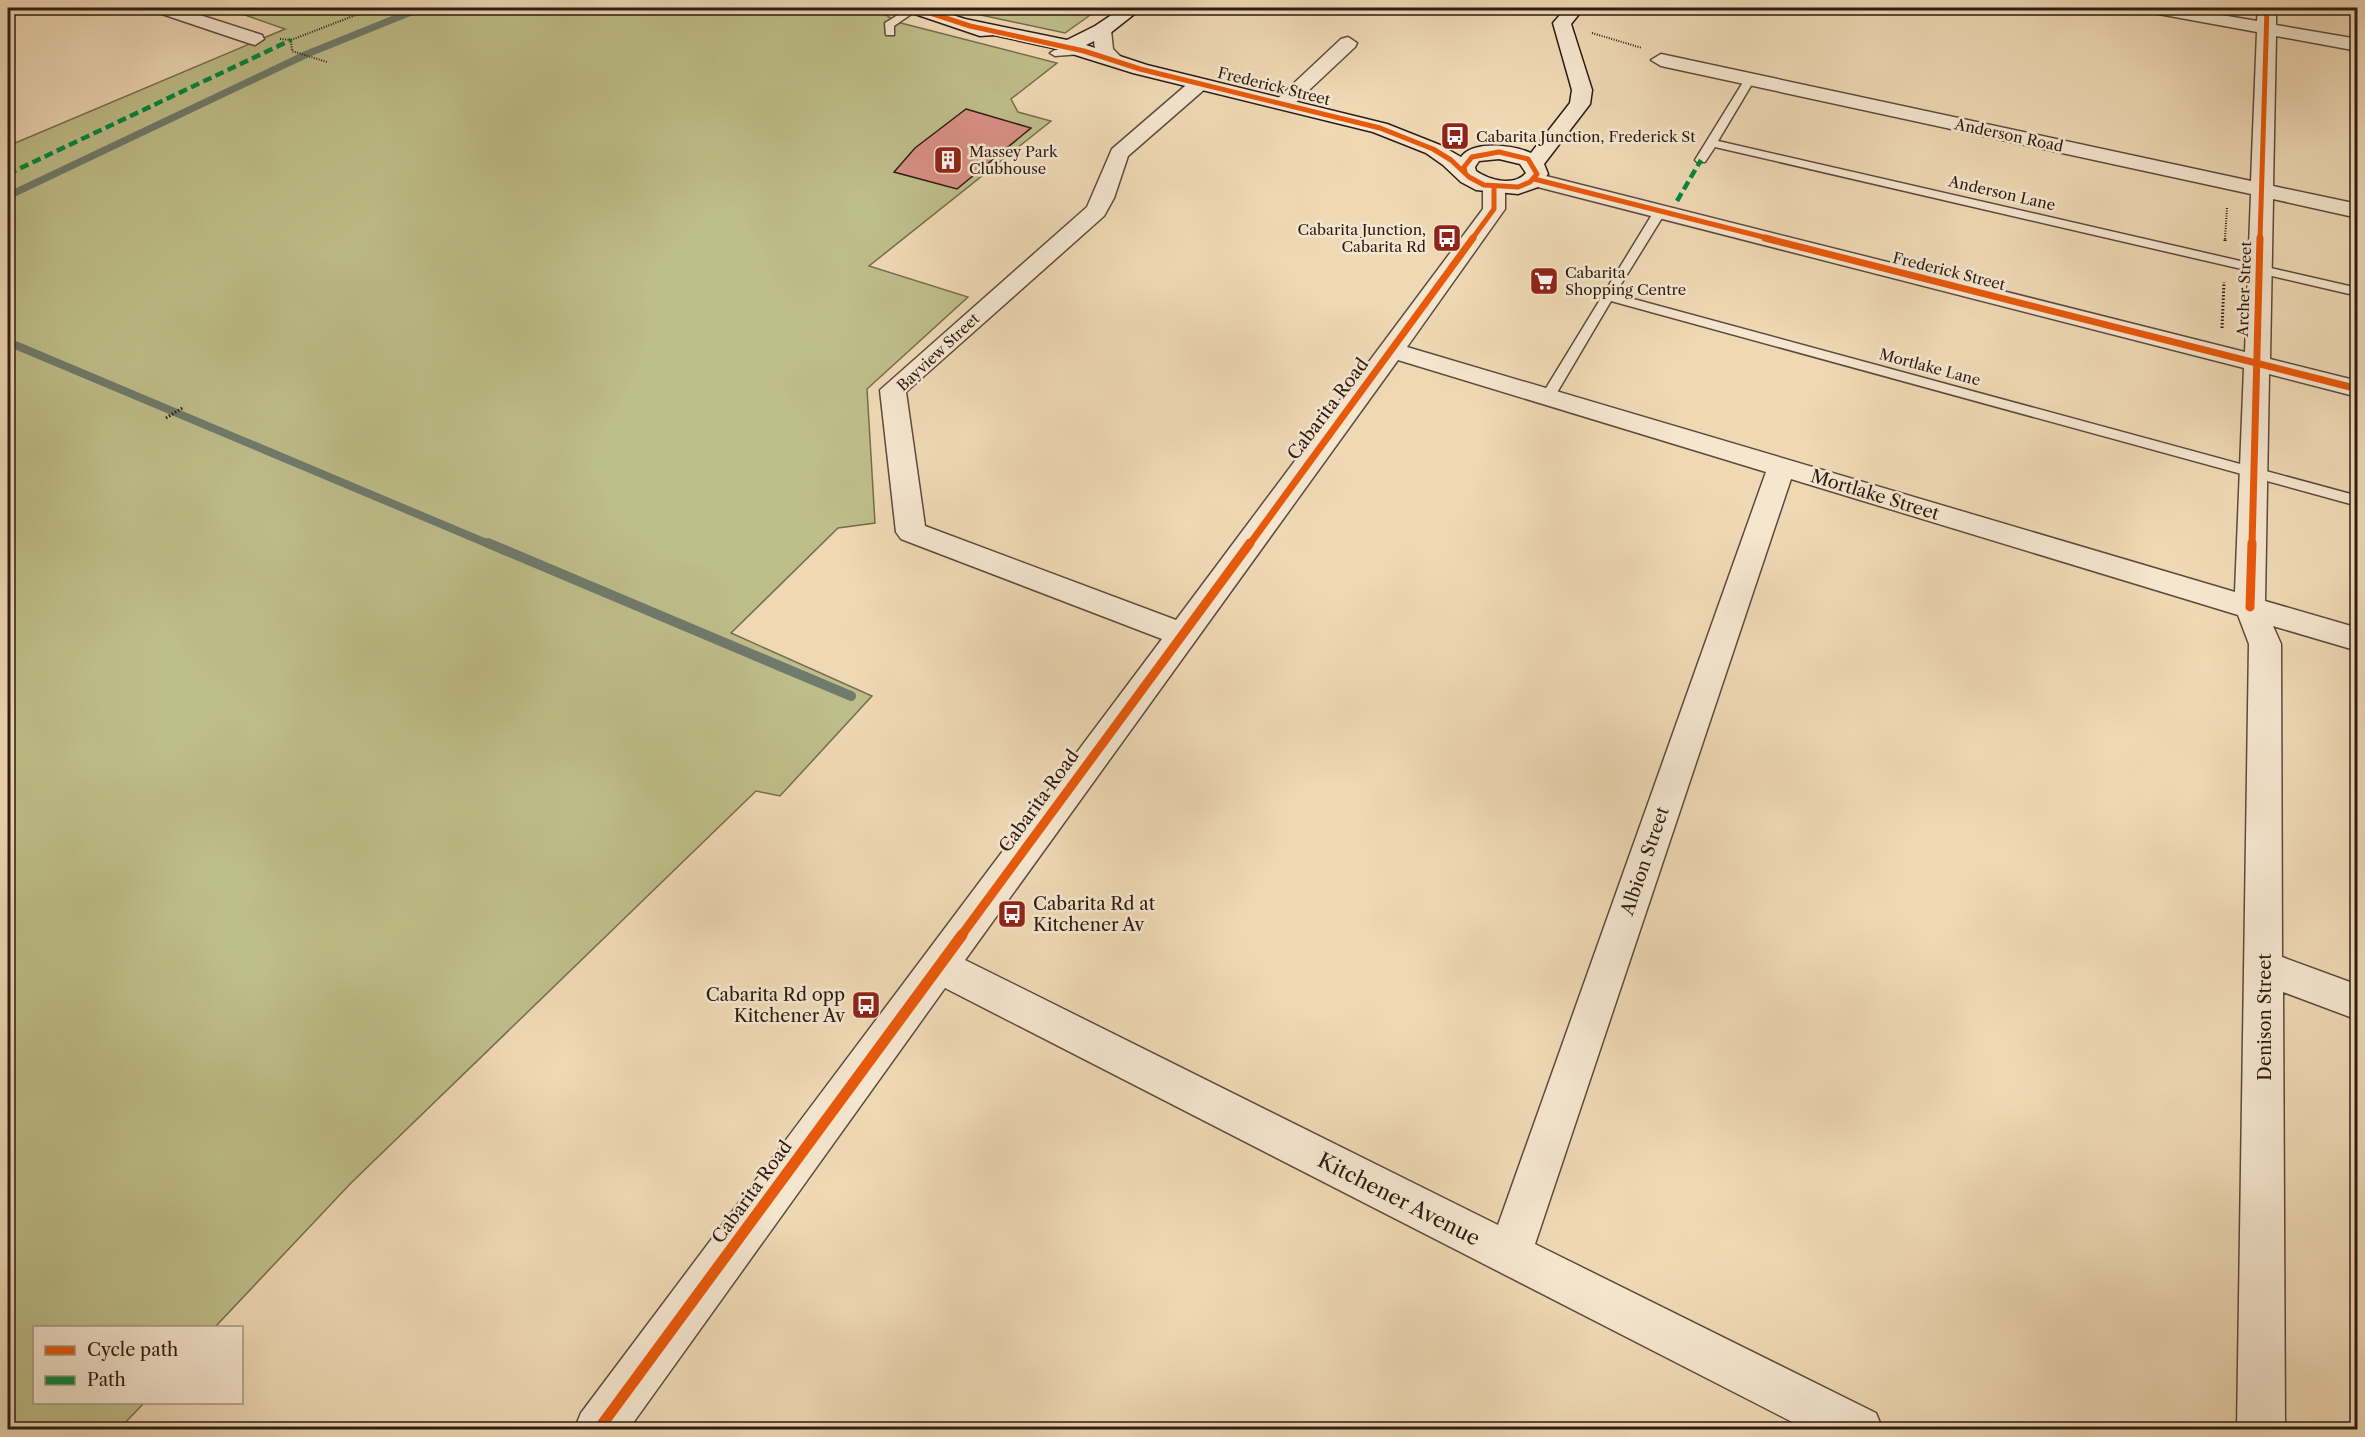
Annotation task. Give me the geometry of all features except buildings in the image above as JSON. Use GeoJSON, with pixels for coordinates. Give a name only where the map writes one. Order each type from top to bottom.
{"type":"FeatureCollection","features":[{"type":"Feature","properties":{"kind":"street"},"geometry":{"type":"LineString","coordinates":[[162,8],[255,39]]}},
{"type":"Feature","properties":{"kind":"street","name":"Frederick Street"},"geometry":{"type":"LineString","coordinates":[[915,8],[966,24],[1140,69],[1380,128],[1433,149],[1480,180]]}},
{"type":"Feature","properties":{"kind":"street"},"geometry":{"type":"LineString","coordinates":[[1084,53],[1102,30],[1133,8]]}},
{"type":"Feature","properties":{"kind":"street"},"geometry":{"type":"LineString","coordinates":[[1491,152],[1466,161],[1480,180],[1518,187],[1534,172],[1580,104],[1582,90],[1562,23],[1575,8]]}},
{"type":"Feature","properties":{"kind":"street"},"geometry":{"type":"LineString","coordinates":[[2153,8],[2267,18],[2358,45]]}},
{"type":"Feature","properties":{"kind":"street","name":"Archer Street"},"geometry":{"type":"LineString","coordinates":[[2250,607],[2267,18]]}},
{"type":"Feature","properties":{"kind":"street"},"geometry":{"type":"LineString","coordinates":[[1084,53],[1102,30]]}},
{"type":"Feature","properties":{"kind":"street"},"geometry":{"type":"LineString","coordinates":[[1283,104],[1348,44]]}},
{"type":"Feature","properties":{"kind":"street","name":"Anderson Road"},"geometry":{"type":"LineString","coordinates":[[1660,60],[2358,211]]}},
{"type":"Feature","properties":{"kind":"street","name":"Bayview Street"},"geometry":{"type":"LineString","coordinates":[[1182,634],[911,532],[893,390],[1096,210],[1103,198],[1119,153],[1199,84]]}},
{"type":"Feature","properties":{"kind":"street","name":"Frederick Street"},"geometry":{"type":"LineString","coordinates":[[1380,128],[1408,131],[1491,152],[1517,155],[1534,172],[1659,213],[2358,389]]}},
{"type":"Feature","properties":{"kind":"street","name":"Cabarita Road"},"geometry":{"type":"LineString","coordinates":[[598,1430],[1494,209],[1480,180]]}},
{"type":"Feature","properties":{"kind":"street","name":"Mortlake Street"},"geometry":{"type":"LineString","coordinates":[[1392,350],[2358,640]]}},
{"type":"Feature","properties":{"kind":"street","name":"Albion Street"},"geometry":{"type":"LineString","coordinates":[[1509,1255],[1781,467]]}},
{"type":"Feature","properties":{"kind":"street","name":"Denison Street"},"geometry":{"type":"LineString","coordinates":[[2250,607],[2265,644],[2261,1430]]}},
{"type":"Feature","properties":{"kind":"street","name":"Kitchener Avenue"},"geometry":{"type":"LineString","coordinates":[[939,966],[1860,1430]]}},
{"type":"Feature","properties":{"kind":"street"},"geometry":{"type":"LineString","coordinates":[[2265,968],[2358,1003]]}},
{"type":"Feature","properties":{"kind":"lane"},"geometry":{"type":"LineString","coordinates":[[890,33],[889,24],[915,8]]}},
{"type":"Feature","properties":{"kind":"lane"},"geometry":{"type":"LineString","coordinates":[[1701,160],[1750,79]]}},
{"type":"Feature","properties":{"kind":"lane","name":"Anderson Lane"},"geometry":{"type":"LineString","coordinates":[[1712,143],[2358,292]]}},
{"type":"Feature","properties":{"kind":"lane"},"geometry":{"type":"LineString","coordinates":[[1547,398],[1659,213]]}},
{"type":"Feature","properties":{"kind":"lane","name":"Mortlake Lane"},"geometry":{"type":"LineString","coordinates":[[1607,296],[2358,501]]}},
{"type":"Feature","properties":{"kind":"path"},"geometry":{"type":"LineString","coordinates":[[291,40],[374,8]]}},
{"type":"Feature","properties":{"kind":"path"},"geometry":{"type":"LineString","coordinates":[[1590,33],[1635,44],[1660,60]]}},
{"type":"Feature","properties":{"kind":"path"},"geometry":{"type":"LineString","coordinates":[[292,51],[327,62]]}},
{"type":"Feature","properties":{"kind":"path"},"geometry":{"type":"LineString","coordinates":[[166,418],[184,407]]}},
{"type":"Feature","properties":{"kind":"green space"},"geometry":{"type":"Polygon","coordinates":[[[250,8],[875,8],[897,22],[1057,63],[1011,99],[1018,112],[1051,121],[869,266],[968,297],[867,389],[875,523],[838,528],[731,633],[872,696],[780,796],[756,791],[351,1183],[216,1326],[33,1326],[33,1404],[143,1404],[119,1429],[8,1430],[8,146],[285,29],[239,13],[250,8]]]}},
{"type":"Feature","properties":{"kind":"green space"},"geometry":{"type":"Polygon","coordinates":[[[948,8],[1100,8],[1065,33],[948,8]]]}},
{"type":"Feature","properties":{"kind":"waterway"},"geometry":{"type":"LineString","coordinates":[[8,196],[307,54],[421,8]]}},
{"type":"Feature","properties":{"kind":"waterway"},"geometry":{"type":"LineString","coordinates":[[8,342],[491,545]]}},
{"type":"Feature","properties":{"kind":"waterway"},"geometry":{"type":"LineString","coordinates":[[488,543],[851,696]]}},
{"type":"Feature","properties":{"kind":"marked path"},"geometry":{"type":"LineString","coordinates":[[8,174],[291,40]]}},
{"type":"Feature","properties":{"kind":"marked path"},"geometry":{"type":"LineString","coordinates":[[1677,201],[1701,160]]}},
{"type":"Feature","properties":{"kind":"cycle path"},"geometry":{"type":"LineString","coordinates":[[915,8],[970,26],[1084,51],[1140,69],[1380,128],[1433,149],[1451,160],[1469,177],[1484,185],[1518,187],[1530,182],[1537,174],[1528,159],[1499,152],[1472,157],[1464,167],[1465,172]]}},
{"type":"Feature","properties":{"kind":"cycle path"},"geometry":{"type":"LineString","coordinates":[[2250,607],[2267,8]]}},
{"type":"Feature","properties":{"kind":"cycle path"},"geometry":{"type":"LineString","coordinates":[[1534,179],[2358,389]]}},
{"type":"Feature","properties":{"kind":"cycle path"},"geometry":{"type":"LineString","coordinates":[[598,1430],[1494,209],[1494,187]]}},
{"type":"Feature","properties":{"kind":"place","name":"Cabarita Junction, Frederick St"},"geometry":{"type":"Point","coordinates":[1455,136]}},
{"type":"Feature","properties":{"kind":"place","name":"Massey Park Clubhouse"},"geometry":{"type":"Point","coordinates":[948,160]}},
{"type":"Feature","properties":{"kind":"place","name":"Cabarita Junction, Cabarita Rd"},"geometry":{"type":"Point","coordinates":[1447,238]}},
{"type":"Feature","properties":{"kind":"place","name":"Cabarita Shopping Centre"},"geometry":{"type":"Point","coordinates":[1544,281]}},
{"type":"Feature","properties":{"kind":"place","name":"Cabarita Rd at Kitchener Av"},"geometry":{"type":"Point","coordinates":[1012,914]}},
{"type":"Feature","properties":{"kind":"place","name":"Cabarita Rd opp Kitchener Av"},"geometry":{"type":"Point","coordinates":[866,1005]}}]}
